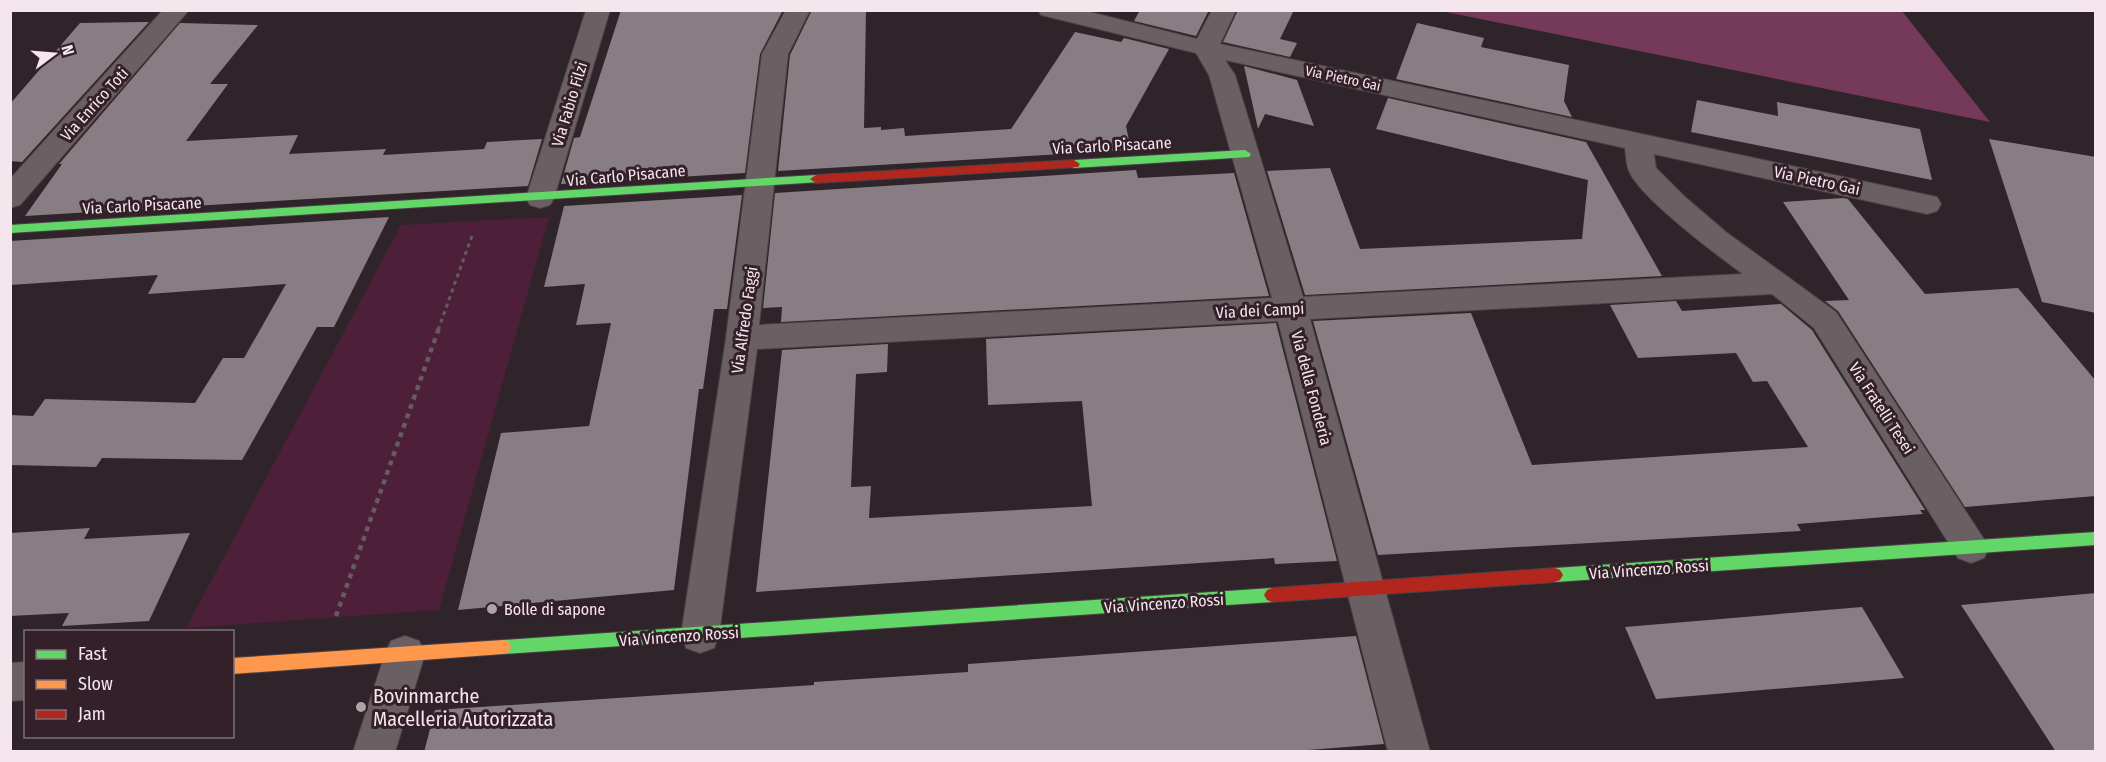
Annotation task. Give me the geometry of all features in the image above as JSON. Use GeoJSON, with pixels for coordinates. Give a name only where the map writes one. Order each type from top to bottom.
{"type":"FeatureCollection","features":[{"type":"Feature","properties":{"kind":"street","name":"Via Enrico Toti"},"geometry":{"type":"LineString","coordinates":[[10,198],[177,10]]}},
{"type":"Feature","properties":{"kind":"street","name":"Via Fabio Filzi"},"geometry":{"type":"LineString","coordinates":[[540,198],[598,10]]}},
{"type":"Feature","properties":{"kind":"street","name":"Via Alfredo Faggi"},"geometry":{"type":"LineString","coordinates":[[700,634],[742,338],[775,54],[798,10]]}},
{"type":"Feature","properties":{"kind":"street","name":"Via Pietro Gai"},"geometry":{"type":"LineString","coordinates":[[1050,10],[1205,48],[1927,204]]}},
{"type":"Feature","properties":{"kind":"street"},"geometry":{"type":"LineString","coordinates":[[1205,48],[1224,10]]}},
{"type":"Feature","properties":{"kind":"street","name":"Via della Fonderia"},"geometry":{"type":"LineString","coordinates":[[1205,48],[1222,75],[1291,309],[1409,752]]}},
{"type":"Feature","properties":{"kind":"street"},"geometry":{"type":"LineString","coordinates":[[1637,140],[1644,171],[1674,203],[1716,239],[1778,283]]}},
{"type":"Feature","properties":{"kind":"street","name":"Via Carlo Pisacane"},"geometry":{"type":"LineString","coordinates":[[10,229],[484,202],[762,180],[1245,154]]}},
{"type":"Feature","properties":{"kind":"street","name":"Via dei Campi"},"geometry":{"type":"LineString","coordinates":[[742,338],[1778,283]]}},
{"type":"Feature","properties":{"kind":"street","name":"Via Fratelli Tesei"},"geometry":{"type":"LineString","coordinates":[[1778,283],[1825,320],[1971,547]]}},
{"type":"Feature","properties":{"kind":"street","name":"Via Vincenzo Rossi"},"geometry":{"type":"LineString","coordinates":[[234,666],[2096,538]]}},
{"type":"Feature","properties":{"kind":"street"},"geometry":{"type":"LineString","coordinates":[[374,752],[405,654]]}},
{"type":"Feature","properties":{"kind":"path"},"geometry":{"type":"LineString","coordinates":[[332,626],[484,202]]}},
{"type":"Feature","properties":{"kind":"shaded area"},"geometry":{"type":"Polygon","coordinates":[[[1441,11],[1902,11],[1990,122],[1441,11]]]}},
{"type":"Feature","properties":{"kind":"shaded area"},"geometry":{"type":"Polygon","coordinates":[[[549,217],[439,610],[186,628],[401,225],[549,217]]]}},
{"type":"Feature","properties":{"kind":"building"},"geometry":{"type":"Polygon","coordinates":[[[621,10],[783,10],[760,54],[745,173],[561,184],[574,138],[580,137],[621,10]]]}},
{"type":"Feature","properties":{"kind":"building"},"geometry":{"type":"Polygon","coordinates":[[[812,10],[866,10],[864,128],[881,127],[881,130],[904,128],[905,136],[1011,129],[1075,32],[1121,42],[1124,38],[1169,49],[1126,126],[1131,150],[778,171],[790,55],[812,10]]]}},
{"type":"Feature","properties":{"kind":"building"},"geometry":{"type":"Polygon","coordinates":[[[1140,10],[1209,10],[1196,36],[1134,21],[1140,10]]]}},
{"type":"Feature","properties":{"kind":"building"},"geometry":{"type":"Polygon","coordinates":[[[1238,10],[1294,10],[1280,39],[1297,43],[1290,57],[1223,42],[1238,10]]]}},
{"type":"Feature","properties":{"kind":"building"},"geometry":{"type":"Polygon","coordinates":[[[149,22],[22,162],[10,161],[10,104],[80,23],[149,22]]]}},
{"type":"Feature","properties":{"kind":"building"},"geometry":{"type":"Polygon","coordinates":[[[180,23],[258,25],[210,84],[228,84],[186,141],[298,135],[289,154],[386,149],[383,155],[484,149],[487,142],[542,139],[528,186],[25,216],[62,164],[59,164],[180,23]]]}},
{"type":"Feature","properties":{"kind":"building"},"geometry":{"type":"Polygon","coordinates":[[[1417,23],[1484,38],[1481,47],[1569,65],[1564,101],[1572,117],[1396,79],[1417,23]]]}},
{"type":"Feature","properties":{"kind":"building"},"geometry":{"type":"Polygon","coordinates":[[[1244,66],[1297,80],[1314,126],[1265,114],[1258,129],[1244,66]]]}},
{"type":"Feature","properties":{"kind":"building"},"geometry":{"type":"Polygon","coordinates":[[[1388,98],[1586,142],[1662,276],[1305,295],[1267,171],[1330,168],[1360,249],[1582,239],[1588,180],[1376,129],[1388,98]]]}},
{"type":"Feature","properties":{"kind":"building"},"geometry":{"type":"Polygon","coordinates":[[[1697,100],[1778,116],[1777,102],[1920,129],[1932,180],[1691,132],[1697,100]]]}},
{"type":"Feature","properties":{"kind":"building"},"geometry":{"type":"Polygon","coordinates":[[[1989,139],[2096,157],[2096,313],[2042,302],[1989,139]]]}},
{"type":"Feature","properties":{"kind":"building"},"geometry":{"type":"Polygon","coordinates":[[[1136,170],[1138,178],[1234,173],[1269,296],[781,322],[782,307],[763,308],[775,193],[1136,170]]]}},
{"type":"Feature","properties":{"kind":"building"},"geometry":{"type":"Polygon","coordinates":[[[742,195],[727,309],[714,309],[703,389],[699,389],[674,590],[458,610],[501,433],[589,426],[611,323],[576,325],[585,284],[544,287],[564,206],[742,195]]]}},
{"type":"Feature","properties":{"kind":"building"},"geometry":{"type":"Polygon","coordinates":[[[1848,199],[1925,294],[2018,288],[2096,381],[2096,496],[1965,507],[1838,311],[1825,301],[1849,300],[1783,202],[1848,199]]]}},
{"type":"Feature","properties":{"kind":"building"},"geometry":{"type":"Polygon","coordinates":[[[389,217],[334,327],[317,327],[242,460],[102,458],[96,467],[10,465],[10,415],[33,416],[45,399],[195,403],[223,358],[244,358],[286,284],[148,294],[158,275],[10,285],[10,241],[389,217]]]}},
{"type":"Feature","properties":{"kind":"building"},"geometry":{"type":"Polygon","coordinates":[[[1676,301],[1682,311],[1781,304],[1812,330],[1925,510],[1920,510],[1923,514],[1797,524],[1801,531],[1378,555],[1313,321],[1471,313],[1532,465],[1808,447],[1767,381],[1753,382],[1736,353],[1638,358],[1610,305],[1676,301]]]}},
{"type":"Feature","properties":{"kind":"building"},"geometry":{"type":"Polygon","coordinates":[[[1276,323],[1337,561],[1275,564],[1274,558],[756,592],[782,350],[888,344],[887,372],[856,374],[851,487],[871,486],[869,518],[1092,506],[1082,401],[988,405],[986,339],[1276,323]]]}},
{"type":"Feature","properties":{"kind":"building"},"geometry":{"type":"Polygon","coordinates":[[[90,528],[84,539],[190,533],[149,621],[62,626],[69,613],[10,616],[10,533],[90,528]]]}},
{"type":"Feature","properties":{"kind":"building"},"geometry":{"type":"Polygon","coordinates":[[[2096,593],[2096,752],[2056,752],[1961,605],[2096,593]]]}},
{"type":"Feature","properties":{"kind":"building"},"geometry":{"type":"Polygon","coordinates":[[[1862,607],[1904,678],[1656,699],[1625,627],[1862,607]]]}},
{"type":"Feature","properties":{"kind":"building"},"geometry":{"type":"Polygon","coordinates":[[[1356,636],[1384,744],[1283,752],[424,752],[435,710],[814,685],[814,682],[968,672],[968,664],[1356,636]]]}},
{"type":"Feature","properties":{"kind":"traffic: fast"},"geometry":{"type":"LineString","coordinates":[[1074,164],[1245,154]]}},
{"type":"Feature","properties":{"kind":"traffic: fast"},"geometry":{"type":"LineString","coordinates":[[10,229],[816,179]]}},
{"type":"Feature","properties":{"kind":"traffic: fast"},"geometry":{"type":"LineString","coordinates":[[1555,575],[2096,538]]}},
{"type":"Feature","properties":{"kind":"traffic: fast"},"geometry":{"type":"LineString","coordinates":[[503,647],[1272,595]]}},
{"type":"Feature","properties":{"kind":"traffic: slow"},"geometry":{"type":"LineString","coordinates":[[234,666],[503,647]]}},
{"type":"Feature","properties":{"kind":"traffic: jam"},"geometry":{"type":"LineString","coordinates":[[816,179],[1074,164]]}},
{"type":"Feature","properties":{"kind":"traffic: jam"},"geometry":{"type":"LineString","coordinates":[[1272,595],[1555,575]]}},
{"type":"Feature","properties":{"kind":"place","name":"Bolle di sapone"},"geometry":{"type":"Point","coordinates":[492,609]}},
{"type":"Feature","properties":{"kind":"place","name":"Bovinmarche Macelleria Autorizzata"},"geometry":{"type":"Point","coordinates":[361,707]}}]}
